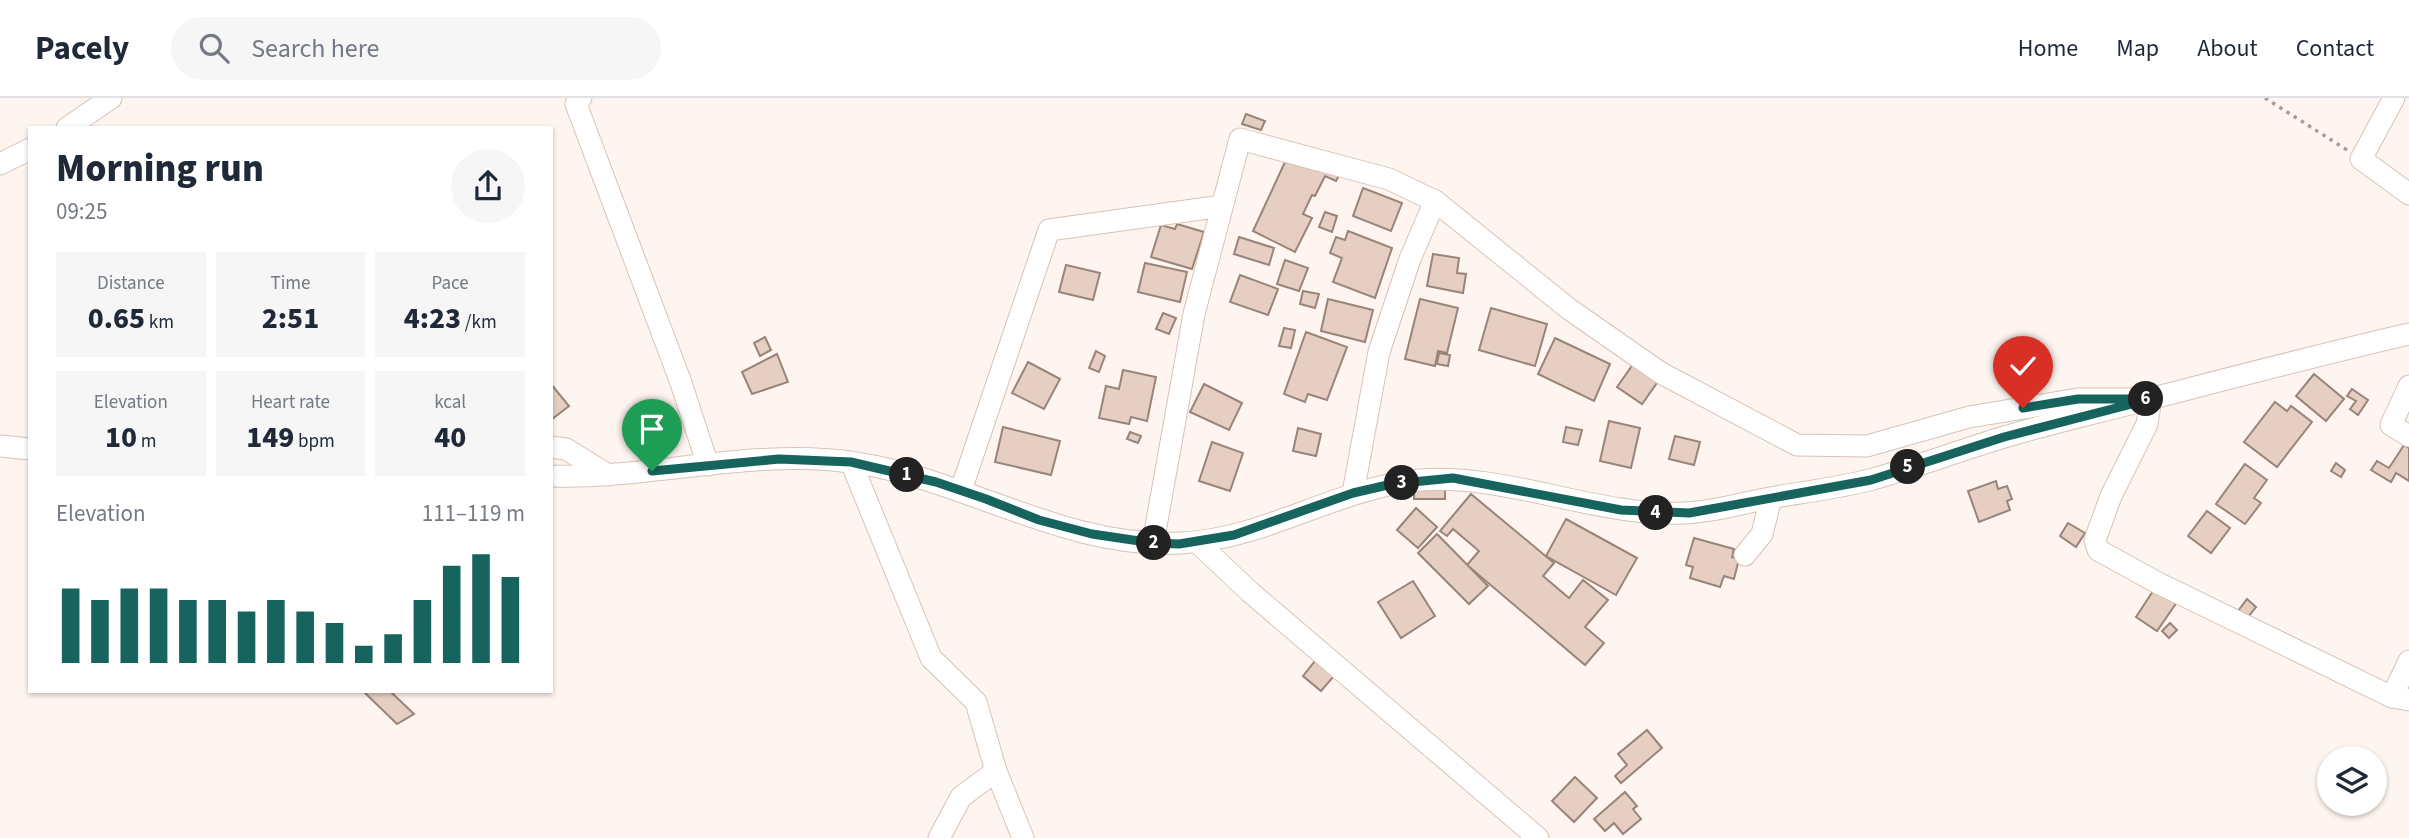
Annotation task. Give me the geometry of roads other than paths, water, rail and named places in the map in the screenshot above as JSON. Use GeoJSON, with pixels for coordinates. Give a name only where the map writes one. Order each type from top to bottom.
{"type":"FeatureCollection","features":[{"type":"Feature","properties":{"kind":"street"},"geometry":{"type":"LineString","coordinates":[[70,126],[111,98]]}},
{"type":"Feature","properties":{"kind":"street"},"geometry":{"type":"LineString","coordinates":[[581,98],[576,104],[680,380],[708,465]]}},
{"type":"Feature","properties":{"kind":"street"},"geometry":{"type":"LineString","coordinates":[[2394,98],[2361,159],[2409,194]]}},
{"type":"Feature","properties":{"kind":"street"},"geometry":{"type":"LineString","coordinates":[[1153,543],[1194,314],[1240,139],[1389,179],[1435,201],[1569,309],[1661,373],[1797,445],[1867,446],[1982,414],[2078,399],[2151,399]]}},
{"type":"Feature","properties":{"kind":"street"},"geometry":{"type":"LineString","coordinates":[[0,164],[28,150]]}},
{"type":"Feature","properties":{"kind":"street"},"geometry":{"type":"LineString","coordinates":[[1353,493],[1379,352],[1410,259],[1435,201]]}},
{"type":"Feature","properties":{"kind":"street"},"geometry":{"type":"LineString","coordinates":[[961,491],[1049,230],[1222,206]]}},
{"type":"Feature","properties":{"kind":"street"},"geometry":{"type":"LineString","coordinates":[[553,476],[609,475],[779,459],[851,462],[886,469],[961,491],[1039,520],[1092,534],[1153,543],[1197,542],[1234,535],[1353,493],[1392,484],[1453,478],[1621,510],[1689,513],[1871,480],[2004,437],[2409,334]]}},
{"type":"Feature","properties":{"kind":"street"},"geometry":{"type":"LineString","coordinates":[[2409,386],[2391,425],[2409,436]]}},
{"type":"Feature","properties":{"kind":"street"},"geometry":{"type":"LineString","coordinates":[[2151,399],[2147,424],[2111,496],[2095,540],[2098,550],[2155,582],[2401,698],[2409,662]]}},
{"type":"Feature","properties":{"kind":"street"},"geometry":{"type":"LineString","coordinates":[[0,446],[28,449]]}},
{"type":"Feature","properties":{"kind":"street"},"geometry":{"type":"LineString","coordinates":[[553,447],[566,449],[609,475]]}},
{"type":"Feature","properties":{"kind":"street"},"geometry":{"type":"LineString","coordinates":[[851,462],[931,658],[976,702],[996,771],[1023,838]]}},
{"type":"Feature","properties":{"kind":"street"},"geometry":{"type":"LineString","coordinates":[[1745,555],[1762,534],[1772,498]]}},
{"type":"Feature","properties":{"kind":"street"},"geometry":{"type":"LineString","coordinates":[[1197,542],[1250,592],[1538,838]]}},
{"type":"Feature","properties":{"kind":"street"},"geometry":{"type":"LineString","coordinates":[[939,838],[961,797],[996,771]]}}]}
